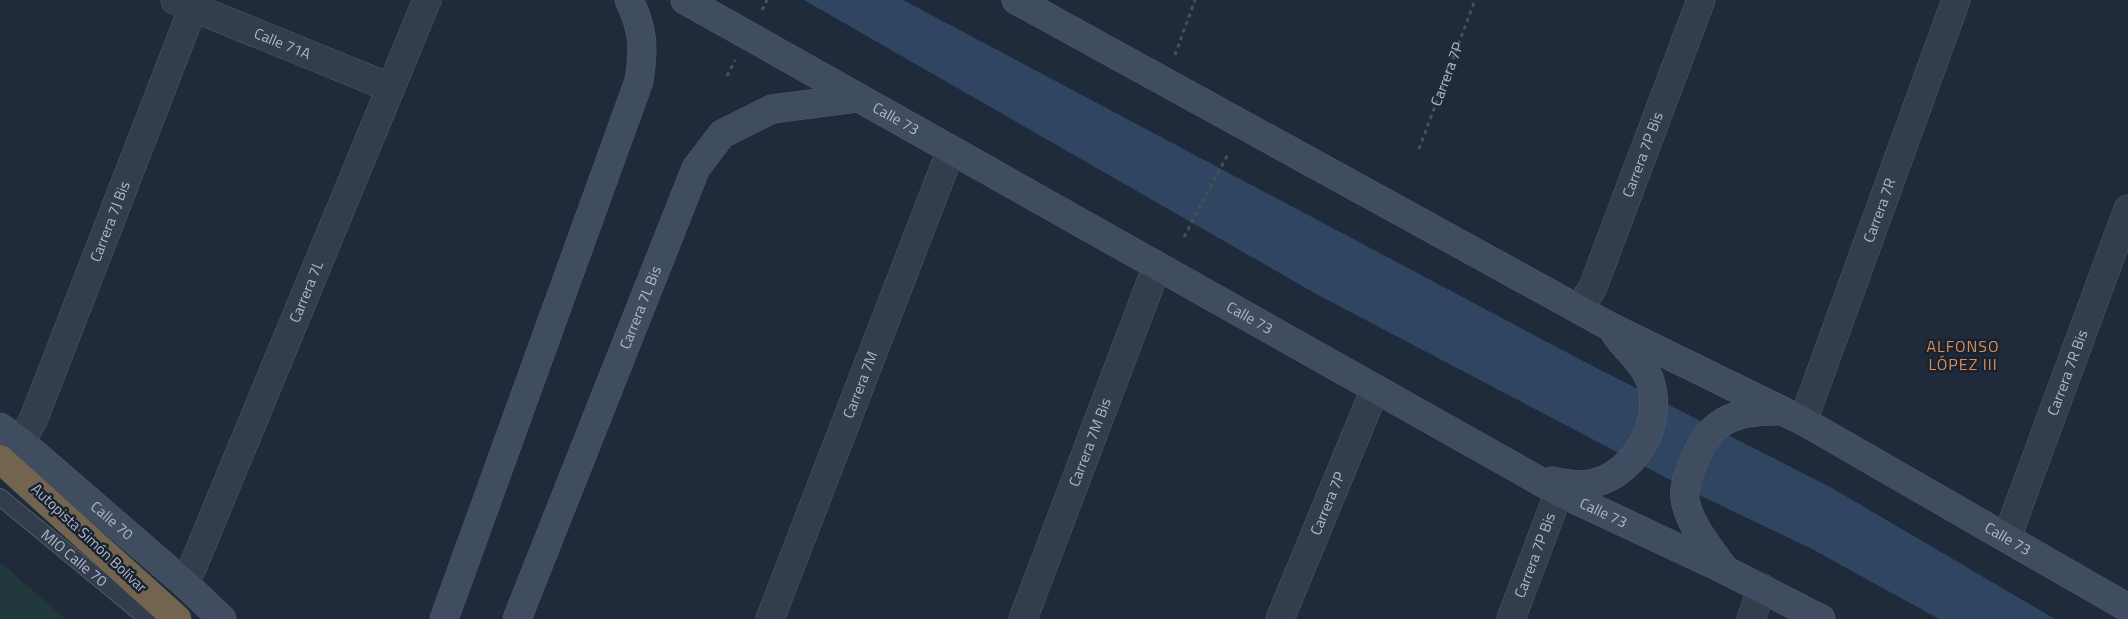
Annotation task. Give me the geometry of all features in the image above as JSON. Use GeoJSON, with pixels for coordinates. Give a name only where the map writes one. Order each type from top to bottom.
{"type":"FeatureCollection","features":[{"type":"Feature","properties":{"kind":"highway","name":"Autopista Simón Bolívar"},"geometry":{"type":"LineString","coordinates":[[0,459],[177,619]]}},
{"type":"Feature","properties":{"kind":"main road"},"geometry":{"type":"LineString","coordinates":[[444,619],[640,81],[644,49],[638,18],[629,0]]}},
{"type":"Feature","properties":{"kind":"main road","name":"Calle 73"},"geometry":{"type":"LineString","coordinates":[[685,0],[1534,476],[1570,488],[1821,619]]}},
{"type":"Feature","properties":{"kind":"main road","name":"Calle 73"},"geometry":{"type":"LineString","coordinates":[[1016,0],[1580,308],[1609,326],[1793,416],[2128,608]]}},
{"type":"Feature","properties":{"kind":"main road","name":"Carrera 7L Bis"},"geometry":{"type":"LineString","coordinates":[[517,619],[696,168],[722,134],[772,109],[857,98]]}},
{"type":"Feature","properties":{"kind":"main road"},"geometry":{"type":"LineString","coordinates":[[1570,488],[1606,479],[1623,468],[1644,440],[1652,418],[1654,398],[1648,374],[1642,364],[1609,326]]}},
{"type":"Feature","properties":{"kind":"main road"},"geometry":{"type":"LineString","coordinates":[[1725,570],[1692,520],[1684,498],[1685,489],[1698,449],[1708,433],[1728,418],[1744,413],[1793,416]]}},
{"type":"Feature","properties":{"kind":"main road","name":"Calle 70"},"geometry":{"type":"LineString","coordinates":[[11,434],[184,583],[222,619]]}},
{"type":"Feature","properties":{"kind":"street","name":"Carrera 7L"},"geometry":{"type":"LineString","coordinates":[[184,583],[193,566],[427,0]]}},
{"type":"Feature","properties":{"kind":"street","name":"Carrera 7P Bis"},"geometry":{"type":"LineString","coordinates":[[1580,308],[1593,287],[1701,0]]}},
{"type":"Feature","properties":{"kind":"street","name":"Carrera 7R"},"geometry":{"type":"LineString","coordinates":[[1793,416],[1956,0]]}},
{"type":"Feature","properties":{"kind":"street","name":"Calle 71A"},"geometry":{"type":"LineString","coordinates":[[188,2],[391,88]]}},
{"type":"Feature","properties":{"kind":"street","name":"Carrera 7J Bis"},"geometry":{"type":"LineString","coordinates":[[11,434],[34,418],[188,2]]}},
{"type":"Feature","properties":{"kind":"street","name":"Carrera 7M"},"geometry":{"type":"LineString","coordinates":[[770,619],[951,150]]}},
{"type":"Feature","properties":{"kind":"street","name":"Carrera 7R Bis"},"geometry":{"type":"LineString","coordinates":[[2007,537],[2128,209]]}},
{"type":"Feature","properties":{"kind":"street","name":"Carrera 7M Bis"},"geometry":{"type":"LineString","coordinates":[[1024,619],[1157,266]]}},
{"type":"Feature","properties":{"kind":"street","name":"Carrera 7P"},"geometry":{"type":"LineString","coordinates":[[1280,619],[1376,388]]}},
{"type":"Feature","properties":{"kind":"street","name":"Carrera 7P Bis"},"geometry":{"type":"LineString","coordinates":[[1511,619],[1570,488]]}},
{"type":"Feature","properties":{"kind":"street"},"geometry":{"type":"LineString","coordinates":[[1751,619],[1762,588]]}},
{"type":"Feature","properties":{"kind":"lane","name":"MIO Calle 70"},"geometry":{"type":"LineString","coordinates":[[0,497],[148,619]]}},
{"type":"Feature","properties":{"kind":"path"},"geometry":{"type":"LineString","coordinates":[[1174,56],[1195,0]]}},
{"type":"Feature","properties":{"kind":"path","name":"Carrera 7P"},"geometry":{"type":"LineString","coordinates":[[1419,149],[1475,0]]}},
{"type":"Feature","properties":{"kind":"path"},"geometry":{"type":"LineString","coordinates":[[1184,237],[1228,154]]}},
{"type":"Feature","properties":{"kind":"green space"},"geometry":{"type":"Polygon","coordinates":[[[0,562],[65,619],[0,619],[0,562]]]}},
{"type":"Feature","properties":{"kind":"water"},"geometry":{"type":"Polygon","coordinates":[[[804,0],[903,0],[1583,361],[1832,488],[2055,619],[1939,619],[1812,549],[1699,495],[1318,295],[804,0]]]}},
{"type":"Feature","properties":{"kind":"district","name":"ALFONSO LÓPEZ III"},"geometry":{"type":"Point","coordinates":[1963,355]}}]}
